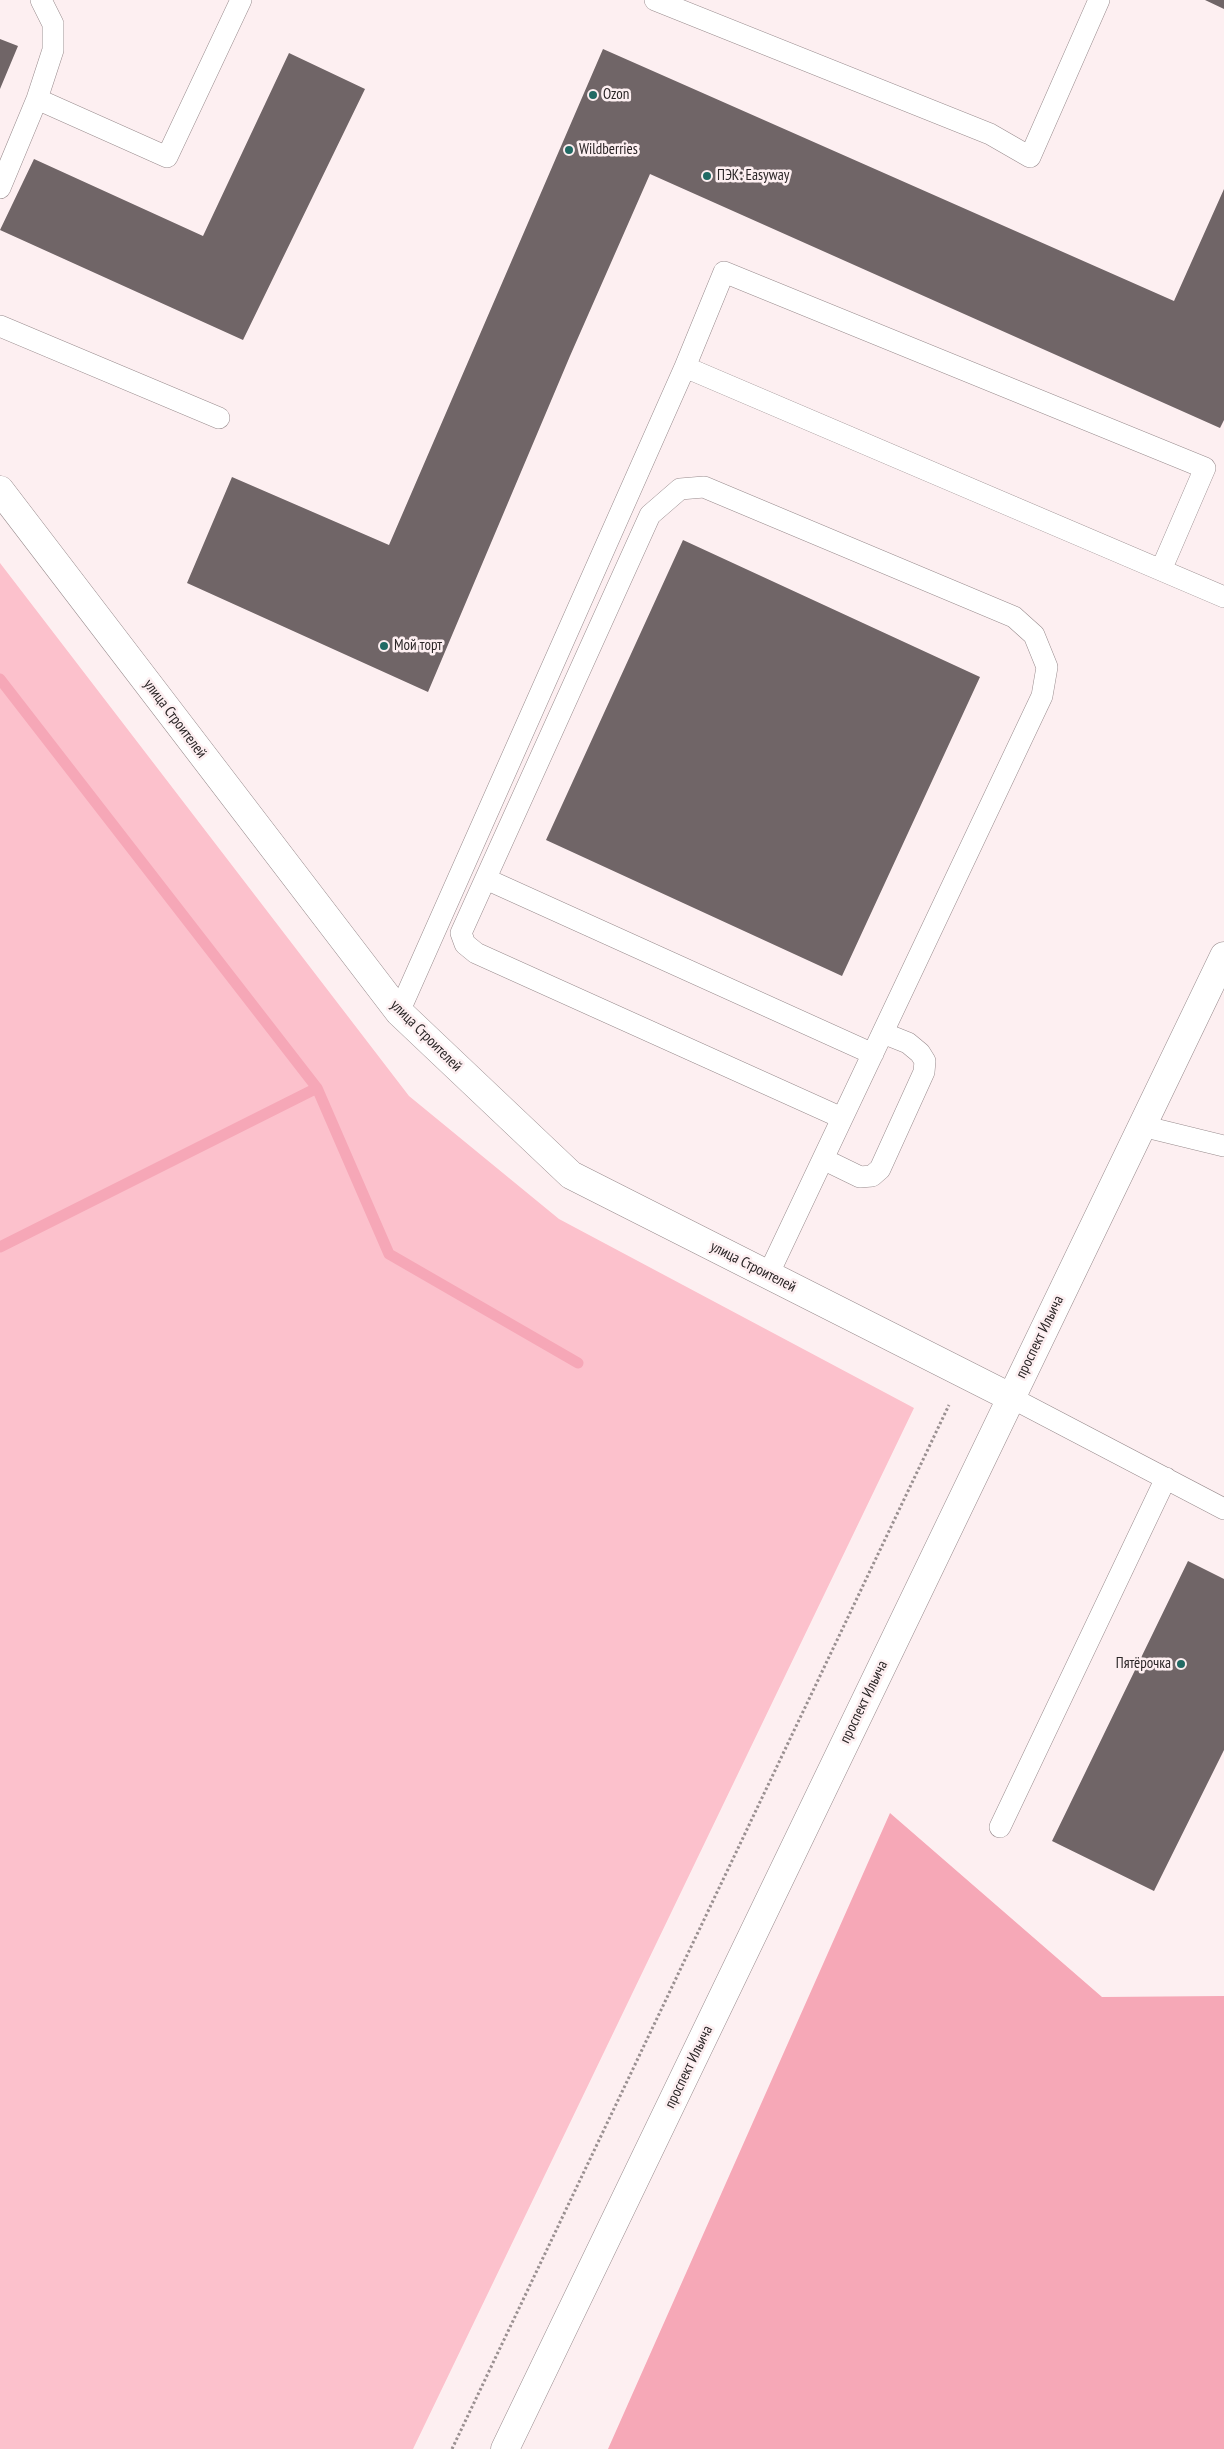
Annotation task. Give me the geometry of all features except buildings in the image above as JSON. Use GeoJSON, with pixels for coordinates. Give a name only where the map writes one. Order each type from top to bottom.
{"type":"FeatureCollection","features":[{"type":"Feature","properties":{"kind":"street","name":"улица Строителей"},"geometry":{"type":"LineString","coordinates":[[0,490],[399,1012],[570,1175],[1010,1397]]}},
{"type":"Feature","properties":{"kind":"street","name":"проспект Ильича"},"geometry":{"type":"LineString","coordinates":[[506,2449],[1010,1397],[1224,956]]}},
{"type":"Feature","properties":{"kind":"lane"},"geometry":{"type":"LineString","coordinates":[[0,188],[37,99],[53,50],[53,24],[41,0]]}},
{"type":"Feature","properties":{"kind":"lane"},"geometry":{"type":"LineString","coordinates":[[37,99],[166,157],[241,0]]}},
{"type":"Feature","properties":{"kind":"lane"},"geometry":{"type":"LineString","coordinates":[[655,0],[990,134],[1030,157],[1099,0]]}},
{"type":"Feature","properties":{"kind":"lane"},"geometry":{"type":"LineString","coordinates":[[399,1012],[685,366],[724,272],[1205,468],[1161,570]]}},
{"type":"Feature","properties":{"kind":"lane"},"geometry":{"type":"LineString","coordinates":[[0,326],[219,418]]}},
{"type":"Feature","properties":{"kind":"lane"},"geometry":{"type":"LineString","coordinates":[[685,366],[1224,597]]}},
{"type":"Feature","properties":{"kind":"lane"},"geometry":{"type":"LineString","coordinates":[[768,1275],[1042,696],[1047,667],[1034,635],[1014,617],[704,487],[680,489],[650,515],[461,932],[465,944],[476,953],[842,1118]]}},
{"type":"Feature","properties":{"kind":"lane"},"geometry":{"type":"LineString","coordinates":[[486,879],[873,1054]]}},
{"type":"Feature","properties":{"kind":"lane"},"geometry":{"type":"LineString","coordinates":[[823,1159],[860,1177],[872,1176],[880,1169],[924,1072],[926,1061],[908,1043],[883,1033]]}},
{"type":"Feature","properties":{"kind":"lane"},"geometry":{"type":"LineString","coordinates":[[1142,1126],[1224,1146]]}},
{"type":"Feature","properties":{"kind":"lane"},"geometry":{"type":"LineString","coordinates":[[1010,1397],[1224,1509]]}},
{"type":"Feature","properties":{"kind":"lane"},"geometry":{"type":"LineString","coordinates":[[1000,1827],[1166,1478]]}},
{"type":"Feature","properties":{"kind":"path"},"geometry":{"type":"LineString","coordinates":[[452,2449],[964,1374]]}},
{"type":"Feature","properties":{"kind":"shaded area"},"geometry":{"type":"Polygon","coordinates":[[[0,563],[409,1096],[559,1219],[914,1408],[413,2449],[0,2449],[0,563]]]}},
{"type":"Feature","properties":{"kind":"shaded area"},"geometry":{"type":"Polygon","coordinates":[[[890,1813],[1102,1997],[1224,1996],[1224,2449],[608,2449],[890,1813]]]}},
{"type":"Feature","properties":{"kind":"waterway"},"geometry":{"type":"LineString","coordinates":[[0,679],[317,1088],[389,1254],[578,1363]]}},
{"type":"Feature","properties":{"kind":"waterway"},"geometry":{"type":"LineString","coordinates":[[0,1247],[317,1088]]}},
{"type":"Feature","properties":{"kind":"place","name":"Ozon"},"geometry":{"type":"Point","coordinates":[593,95]}},
{"type":"Feature","properties":{"kind":"place","name":"Wildberries"},"geometry":{"type":"Point","coordinates":[569,150]}},
{"type":"Feature","properties":{"kind":"place","name":"ПЭК: Easyway"},"geometry":{"type":"Point","coordinates":[707,176]}},
{"type":"Feature","properties":{"kind":"place","name":"Мой торт"},"geometry":{"type":"Point","coordinates":[384,646]}},
{"type":"Feature","properties":{"kind":"place","name":"Пятёрочка"},"geometry":{"type":"Point","coordinates":[1181,1664]}}]}
